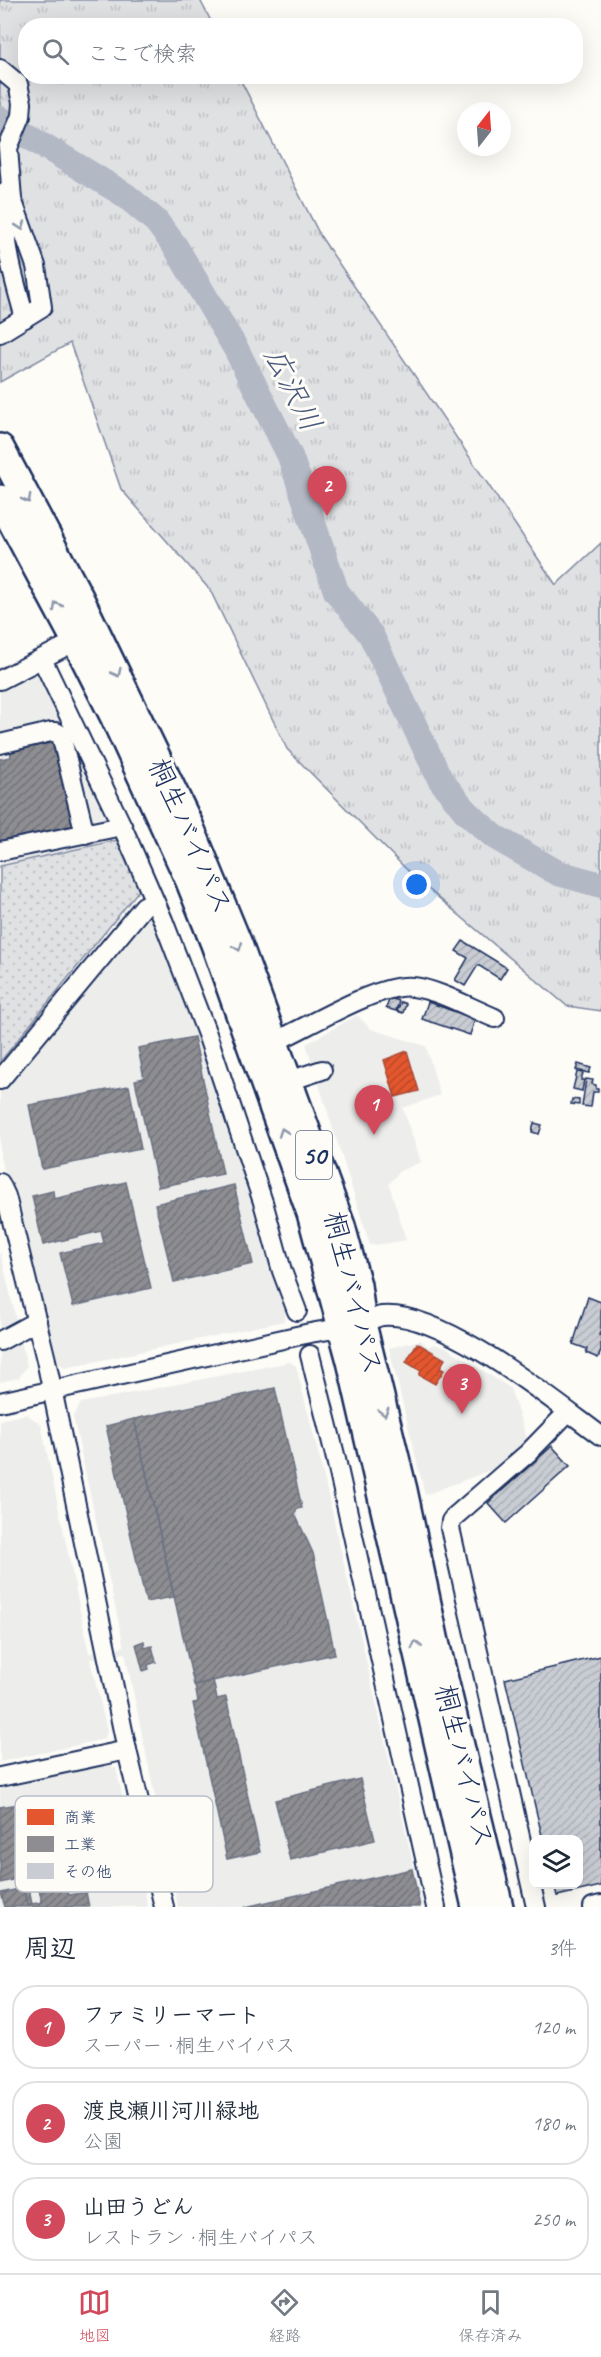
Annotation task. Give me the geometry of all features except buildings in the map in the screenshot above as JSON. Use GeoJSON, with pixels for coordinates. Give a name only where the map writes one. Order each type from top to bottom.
{"type":"FeatureCollection","features":[{"type":"Feature","properties":{"kind":"highway","name":"桐生バイパス"},"geometry":{"type":"LineString","coordinates":[[0,448],[79,597],[189,825],[238,945],[341,1226],[357,1285],[352,1325],[354,1373],[476,1907]]}},
{"type":"Feature","properties":{"kind":"highway","name":"桐生バイパス"},"geometry":{"type":"LineString","coordinates":[[0,499],[76,640],[153,798],[215,944],[352,1325],[403,1490],[435,1642],[500,1907]]}},
{"type":"Feature","properties":{"kind":"street"},"geometry":{"type":"LineString","coordinates":[[0,69],[18,84],[22,103],[19,121],[8,150],[3,221],[9,266],[25,318]]}},
{"type":"Feature","properties":{"kind":"street"},"geometry":{"type":"LineString","coordinates":[[0,333],[42,307],[36,266],[12,199],[8,150]]}},
{"type":"Feature","properties":{"kind":"street"},"geometry":{"type":"LineString","coordinates":[[0,680],[76,640]]}},
{"type":"Feature","properties":{"kind":"street"},"geometry":{"type":"LineString","coordinates":[[42,659],[122,826],[207,1034],[261,1193],[282,1270],[297,1311]]}},
{"type":"Feature","properties":{"kind":"street"},"geometry":{"type":"LineString","coordinates":[[0,744],[51,732],[61,735],[85,834]]}},
{"type":"Feature","properties":{"kind":"street"},"geometry":{"type":"LineString","coordinates":[[0,851],[122,826]]}},
{"type":"Feature","properties":{"kind":"street"},"geometry":{"type":"LineString","coordinates":[[0,1080],[144,906],[154,901]]}},
{"type":"Feature","properties":{"kind":"street"},"geometry":{"type":"LineString","coordinates":[[274,1042],[375,992],[397,986],[428,991],[495,1018]]}},
{"type":"Feature","properties":{"kind":"street"},"geometry":{"type":"LineString","coordinates":[[289,1081],[322,1070]]}},
{"type":"Feature","properties":{"kind":"street"},"geometry":{"type":"LineString","coordinates":[[0,1183],[6,1196],[37,1321],[138,1796]]}},
{"type":"Feature","properties":{"kind":"street"},"geometry":{"type":"LineString","coordinates":[[0,1401],[352,1325],[381,1316],[416,1320],[471,1345],[601,1436]]}},
{"type":"Feature","properties":{"kind":"street"},"geometry":{"type":"LineString","coordinates":[[0,1341],[37,1321]]}},
{"type":"Feature","properties":{"kind":"street"},"geometry":{"type":"LineString","coordinates":[[310,1355],[335,1455],[436,1907]]}},
{"type":"Feature","properties":{"kind":"street"},"geometry":{"type":"LineString","coordinates":[[536,1907],[450,1528],[454,1518],[522,1459],[568,1412]]}},
{"type":"Feature","properties":{"kind":"street"},"geometry":{"type":"LineString","coordinates":[[0,1777],[127,1750]]}},
{"type":"Feature","properties":{"kind":"street"},"geometry":{"type":"LineString","coordinates":[[160,1892],[164,1907]]}},
{"type":"Feature","properties":{"kind":"street"},"geometry":{"type":"LineString","coordinates":[[593,1907],[601,1905]]}},
{"type":"Feature","properties":{"kind":"shaded area"},"geometry":{"type":"Polygon","coordinates":[[[33,671],[45,677],[122,839],[0,866],[0,688],[33,671]]]}},
{"type":"Feature","properties":{"kind":"shaded area"},"geometry":{"type":"Polygon","coordinates":[[[143,916],[156,918],[185,991],[278,1275],[286,1310],[284,1321],[65,1368],[56,1361],[18,1211],[0,1158],[0,1087],[143,916]]]}},
{"type":"Feature","properties":{"kind":"shaded area"},"geometry":{"type":"Polygon","coordinates":[[[357,1015],[371,1029],[426,1046],[440,1095],[403,1108],[421,1162],[400,1171],[389,1184],[406,1240],[384,1244],[370,1245],[306,1044],[357,1015]]]}},
{"type":"Feature","properties":{"kind":"shaded area"},"geometry":{"type":"Polygon","coordinates":[[[0,1250],[27,1366],[19,1378],[0,1382],[0,1250]]]}},
{"type":"Feature","properties":{"kind":"shaded area"},"geometry":{"type":"Polygon","coordinates":[[[421,1340],[428,1347],[433,1344],[446,1347],[510,1388],[528,1442],[499,1467],[425,1495],[389,1348],[421,1340]]]}},
{"type":"Feature","properties":{"kind":"shaded area"},"geometry":{"type":"Polygon","coordinates":[[[290,1362],[296,1366],[320,1460],[423,1907],[178,1907],[175,1892],[213,1892],[213,1796],[155,1796],[125,1653],[90,1659],[107,1730],[105,1739],[0,1762],[0,1420],[26,1414],[41,1424],[89,1653],[124,1647],[73,1417],[81,1403],[290,1362]]]}},
{"type":"Feature","properties":{"kind":"shaded area"},"geometry":{"type":"Polygon","coordinates":[[[106,1763],[116,1768],[122,1796],[15,1796],[15,1892],[145,1892],[148,1907],[0,1907],[0,1787],[106,1763]]]}},
{"type":"Feature","properties":{"kind":"green space"},"geometry":{"type":"Polygon","coordinates":[[[0,0],[200,0],[209,18],[18,18],[18,84],[243,84],[321,237],[556,585],[601,543],[601,1011],[567,1006],[414,877],[287,749],[210,590],[121,489],[70,343],[0,382],[0,0]]]}},
{"type":"Feature","properties":{"kind":"green space"},"geometry":{"type":"Polygon","coordinates":[[[122,839],[144,884],[0,1062],[0,866],[122,839]]]}},
{"type":"Feature","properties":{"kind":"waterway","name":"広沢川"},"geometry":{"type":"LineString","coordinates":[[0,119],[125,195],[156,221],[175,246],[236,349],[290,456],[336,591],[371,635],[440,779],[466,812],[495,837],[558,873],[601,885]]}},
{"type":"Feature","properties":{"kind":"place","name":"渡良瀬川河川緑地"},"geometry":{"type":"Point","coordinates":[327,516]}},
{"type":"Feature","properties":{"kind":"place","name":"ファミリーマート"},"geometry":{"type":"Point","coordinates":[374,1135]}},
{"type":"Feature","properties":{"kind":"place","name":"山田うどん"},"geometry":{"type":"Point","coordinates":[462,1414]}}]}
